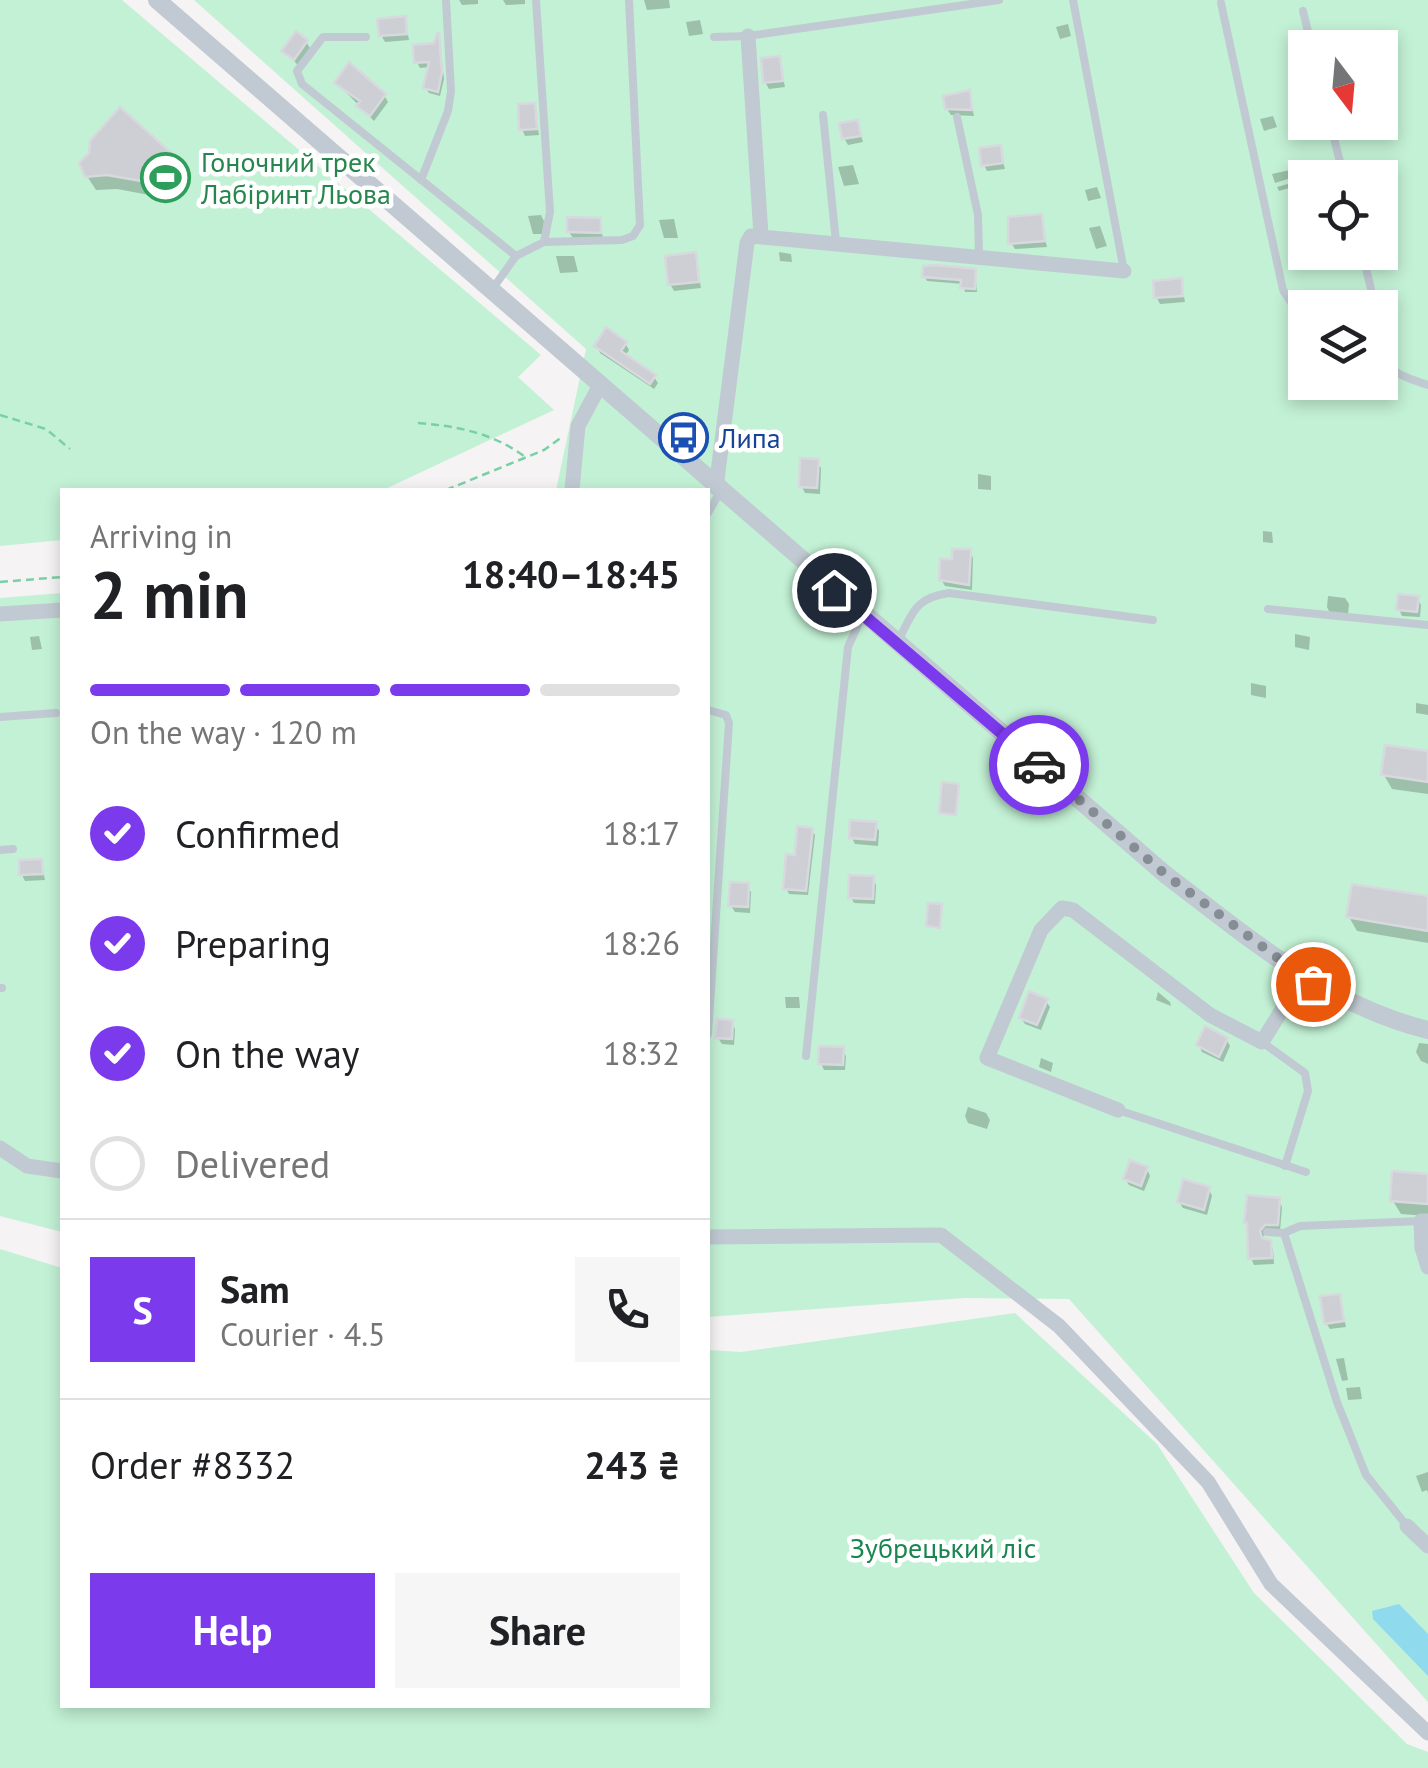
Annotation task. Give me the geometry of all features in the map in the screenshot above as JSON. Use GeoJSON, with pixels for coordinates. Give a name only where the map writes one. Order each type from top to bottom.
{"type":"FeatureCollection","features":[{"type":"Feature","properties":{"kind":"street"},"geometry":{"type":"LineString","coordinates":[[157,0],[1166,875],[1303,976],[1386,1020],[1428,1030]]}},
{"type":"Feature","properties":{"kind":"street"},"geometry":{"type":"LineString","coordinates":[[748,36],[761,235]]}},
{"type":"Feature","properties":{"kind":"street"},"geometry":{"type":"LineString","coordinates":[[718,490],[747,243],[751,236],[1124,271]]}},
{"type":"Feature","properties":{"kind":"street"},"geometry":{"type":"LineString","coordinates":[[572,488],[578,426],[600,386]]}},
{"type":"Feature","properties":{"kind":"street"},"geometry":{"type":"LineString","coordinates":[[0,614],[60,610]]}},
{"type":"Feature","properties":{"kind":"street"},"geometry":{"type":"LineString","coordinates":[[1118,1110],[986,1058],[1041,930],[1062,908],[1074,910],[1210,1015],[1262,1042],[1303,976]]}},
{"type":"Feature","properties":{"kind":"street"},"geometry":{"type":"LineString","coordinates":[[0,1148],[26,1166],[60,1171]]}},
{"type":"Feature","properties":{"kind":"street"},"geometry":{"type":"LineString","coordinates":[[1425,1221],[1422,1248],[1428,1268]]}},
{"type":"Feature","properties":{"kind":"street"},"geometry":{"type":"LineString","coordinates":[[710,1237],[940,1234],[1059,1326],[1208,1482],[1271,1584],[1428,1733]]}},
{"type":"Feature","properties":{"kind":"street"},"geometry":{"type":"LineString","coordinates":[[1407,1526],[1428,1546]]}},
{"type":"Feature","properties":{"kind":"lane"},"geometry":{"type":"LineString","coordinates":[[421,180],[448,111],[451,91],[446,0]]}},
{"type":"Feature","properties":{"kind":"lane"},"geometry":{"type":"LineString","coordinates":[[536,0],[550,212],[544,242]]}},
{"type":"Feature","properties":{"kind":"lane"},"geometry":{"type":"LineString","coordinates":[[491,291],[516,256],[544,242],[622,240],[633,236],[640,225],[630,0]]}},
{"type":"Feature","properties":{"kind":"lane"},"geometry":{"type":"LineString","coordinates":[[714,37],[748,36],[999,0]]}},
{"type":"Feature","properties":{"kind":"lane"},"geometry":{"type":"LineString","coordinates":[[1072,0],[1124,271]]}},
{"type":"Feature","properties":{"kind":"lane"},"geometry":{"type":"LineString","coordinates":[[1220,3],[1283,290],[1288,298]]}},
{"type":"Feature","properties":{"kind":"lane"},"geometry":{"type":"LineString","coordinates":[[1302,10],[1307,30]]}},
{"type":"Feature","properties":{"kind":"lane"},"geometry":{"type":"LineString","coordinates":[[366,36],[324,37],[303,60],[297,78],[516,256]]}},
{"type":"Feature","properties":{"kind":"lane"},"geometry":{"type":"LineString","coordinates":[[823,116],[836,242]]}},
{"type":"Feature","properties":{"kind":"lane"},"geometry":{"type":"LineString","coordinates":[[957,117],[978,216],[979,256]]}},
{"type":"Feature","properties":{"kind":"lane"},"geometry":{"type":"LineString","coordinates":[[1398,372],[1428,384]]}},
{"type":"Feature","properties":{"kind":"lane"},"geometry":{"type":"LineString","coordinates":[[710,508],[718,490]]}},
{"type":"Feature","properties":{"kind":"lane"},"geometry":{"type":"LineString","coordinates":[[897,643],[918,604],[927,596],[950,594],[1153,620]]}},
{"type":"Feature","properties":{"kind":"lane"},"geometry":{"type":"LineString","coordinates":[[1268,609],[1428,625]]}},
{"type":"Feature","properties":{"kind":"lane"},"geometry":{"type":"LineString","coordinates":[[806,1056],[848,647],[862,614]]}},
{"type":"Feature","properties":{"kind":"lane"},"geometry":{"type":"LineString","coordinates":[[710,710],[726,714],[729,723],[710,1004]]}},
{"type":"Feature","properties":{"kind":"lane"},"geometry":{"type":"LineString","coordinates":[[0,717],[56,713]]}},
{"type":"Feature","properties":{"kind":"lane"},"geometry":{"type":"LineString","coordinates":[[0,850],[13,849]]}},
{"type":"Feature","properties":{"kind":"lane"},"geometry":{"type":"LineString","coordinates":[[1262,1042],[1305,1073],[1308,1080],[1308,1092],[1284,1166]]}},
{"type":"Feature","properties":{"kind":"lane"},"geometry":{"type":"LineString","coordinates":[[1118,1110],[1306,1172]]}},
{"type":"Feature","properties":{"kind":"lane"},"geometry":{"type":"LineString","coordinates":[[1267,1232],[1284,1233],[1300,1226],[1425,1221]]}},
{"type":"Feature","properties":{"kind":"lane"},"geometry":{"type":"LineString","coordinates":[[1284,1233],[1337,1402],[1366,1475],[1407,1526]]}},
{"type":"Feature","properties":{"kind":"path"},"geometry":{"type":"LineString","coordinates":[[0,415],[46,429],[70,449]]}},
{"type":"Feature","properties":{"kind":"path"},"geometry":{"type":"LineString","coordinates":[[418,424],[500,439],[524,457]]}},
{"type":"Feature","properties":{"kind":"path"},"geometry":{"type":"LineString","coordinates":[[451,488],[544,450],[578,426]]}},
{"type":"Feature","properties":{"kind":"path"},"geometry":{"type":"LineString","coordinates":[[0,582],[60,577]]}},
{"type":"Feature","properties":{"kind":"green space","name":"Гоночний трек Лабіринт Льова"},"geometry":{"type":"Polygon","coordinates":[[[0,0],[122,0],[541,355],[518,377],[554,410],[387,488],[60,488],[60,540],[0,546],[0,0]]]}},
{"type":"Feature","properties":{"kind":"green space"},"geometry":{"type":"Polygon","coordinates":[[[194,0],[1428,0],[1428,1702],[1069,1299],[965,1298],[710,1317],[710,488],[556,488],[586,349],[194,0]]]}},
{"type":"Feature","properties":{"kind":"green space"},"geometry":{"type":"Polygon","coordinates":[[[60,593],[60,1231],[0,1216],[0,598],[60,593]]]}},
{"type":"Feature","properties":{"kind":"green space","name":"Зубрецький ліс"},"geometry":{"type":"Polygon","coordinates":[[[0,1249],[60,1267],[60,1708],[710,1708],[710,1350],[741,1352],[1015,1313],[1157,1444],[1254,1593],[1407,1744],[1428,1752],[1428,1768],[0,1768],[0,1249]]]}},
{"type":"Feature","properties":{"kind":"water"},"geometry":{"type":"Polygon","coordinates":[[[1399,1604],[1428,1634],[1428,1676],[1373,1619],[1372,1611],[1399,1604]]]}},
{"type":"Feature","properties":{"kind":"building"},"geometry":{"type":"Polygon","coordinates":[[[406,16],[407,34],[379,36],[377,19],[406,16]]]}},
{"type":"Feature","properties":{"kind":"building"},"geometry":{"type":"Polygon","coordinates":[[[296,31],[308,40],[294,60],[281,51],[296,31]]]}},
{"type":"Feature","properties":{"kind":"building"},"geometry":{"type":"Polygon","coordinates":[[[437,33],[442,72],[438,92],[423,88],[429,62],[414,63],[413,45],[434,43],[437,33]]]}},
{"type":"Feature","properties":{"kind":"building"},"geometry":{"type":"Polygon","coordinates":[[[780,56],[783,81],[763,83],[761,58],[780,56]]]}},
{"type":"Feature","properties":{"kind":"building"},"geometry":{"type":"Polygon","coordinates":[[[349,62],[386,94],[370,116],[356,106],[360,101],[334,83],[349,62]]]}},
{"type":"Feature","properties":{"kind":"building"},"geometry":{"type":"Polygon","coordinates":[[[970,90],[972,110],[945,109],[943,96],[970,90]]]}},
{"type":"Feature","properties":{"kind":"building"},"geometry":{"type":"Polygon","coordinates":[[[535,103],[537,129],[519,130],[518,104],[535,103]]]}},
{"type":"Feature","properties":{"kind":"building"},"geometry":{"type":"Polygon","coordinates":[[[120,107],[177,158],[152,183],[107,175],[85,177],[79,163],[89,153],[90,141],[120,107]]]}},
{"type":"Feature","properties":{"kind":"building"},"geometry":{"type":"Polygon","coordinates":[[[858,120],[861,136],[842,139],[839,123],[858,120]]]}},
{"type":"Feature","properties":{"kind":"building"},"geometry":{"type":"Polygon","coordinates":[[[1001,145],[1003,163],[981,166],[979,148],[1001,145]]]}},
{"type":"Feature","properties":{"kind":"building"},"geometry":{"type":"Polygon","coordinates":[[[1042,214],[1045,241],[1008,244],[1008,217],[1042,214]]]}},
{"type":"Feature","properties":{"kind":"building"},"geometry":{"type":"Polygon","coordinates":[[[567,217],[601,218],[601,233],[567,232],[567,217]]]}},
{"type":"Feature","properties":{"kind":"building"},"geometry":{"type":"Polygon","coordinates":[[[696,252],[699,282],[668,285],[665,256],[696,252]]]}},
{"type":"Feature","properties":{"kind":"building"},"geometry":{"type":"Polygon","coordinates":[[[923,266],[976,269],[975,289],[960,288],[961,280],[922,277],[923,266]]]}},
{"type":"Feature","properties":{"kind":"building"},"geometry":{"type":"Polygon","coordinates":[[[1182,278],[1183,296],[1154,298],[1153,281],[1182,278]]]}},
{"type":"Feature","properties":{"kind":"building"},"geometry":{"type":"Polygon","coordinates":[[[606,327],[627,342],[621,351],[656,375],[650,384],[594,346],[606,327]]]}},
{"type":"Feature","properties":{"kind":"building"},"geometry":{"type":"Polygon","coordinates":[[[800,458],[819,459],[817,488],[799,487],[800,458]]]}},
{"type":"Feature","properties":{"kind":"building"},"geometry":{"type":"Polygon","coordinates":[[[952,549],[971,549],[969,585],[939,580],[940,559],[952,559],[952,549]]]}},
{"type":"Feature","properties":{"kind":"building"},"geometry":{"type":"Polygon","coordinates":[[[1398,594],[1419,596],[1417,612],[1396,610],[1398,594]]]}},
{"type":"Feature","properties":{"kind":"building"},"geometry":{"type":"Polygon","coordinates":[[[1385,745],[1428,751],[1428,782],[1381,775],[1385,745]]]}},
{"type":"Feature","properties":{"kind":"building"},"geometry":{"type":"Polygon","coordinates":[[[942,782],[959,784],[956,815],[939,813],[942,782]]]}},
{"type":"Feature","properties":{"kind":"building"},"geometry":{"type":"Polygon","coordinates":[[[850,820],[877,822],[875,840],[849,838],[850,820]]]}},
{"type":"Feature","properties":{"kind":"building"},"geometry":{"type":"Polygon","coordinates":[[[797,826],[813,828],[806,891],[783,889],[786,854],[795,855],[797,826]]]}},
{"type":"Feature","properties":{"kind":"building"},"geometry":{"type":"Polygon","coordinates":[[[42,859],[43,874],[19,875],[19,860],[42,859]]]}},
{"type":"Feature","properties":{"kind":"building"},"geometry":{"type":"Polygon","coordinates":[[[849,875],[874,876],[873,899],[848,898],[849,875]]]}},
{"type":"Feature","properties":{"kind":"building"},"geometry":{"type":"Polygon","coordinates":[[[730,882],[749,883],[748,907],[728,906],[730,882]]]}},
{"type":"Feature","properties":{"kind":"building"},"geometry":{"type":"Polygon","coordinates":[[[1352,884],[1428,896],[1428,931],[1346,917],[1352,884]]]}},
{"type":"Feature","properties":{"kind":"building"},"geometry":{"type":"Polygon","coordinates":[[[928,903],[942,904],[940,928],[926,926],[928,903]]]}},
{"type":"Feature","properties":{"kind":"building"},"geometry":{"type":"Polygon","coordinates":[[[1029,991],[1048,999],[1037,1025],[1019,1018],[1029,991]]]}},
{"type":"Feature","properties":{"kind":"building"},"geometry":{"type":"Polygon","coordinates":[[[717,1019],[733,1020],[732,1039],[715,1038],[717,1019]]]}},
{"type":"Feature","properties":{"kind":"building"},"geometry":{"type":"Polygon","coordinates":[[[1205,1026],[1228,1038],[1219,1057],[1196,1045],[1205,1026]]]}},
{"type":"Feature","properties":{"kind":"building"},"geometry":{"type":"Polygon","coordinates":[[[819,1046],[844,1047],[843,1065],[818,1064],[819,1046]]]}},
{"type":"Feature","properties":{"kind":"building"},"geometry":{"type":"Polygon","coordinates":[[[1130,1160],[1148,1167],[1141,1186],[1123,1179],[1130,1160]]]}},
{"type":"Feature","properties":{"kind":"building"},"geometry":{"type":"Polygon","coordinates":[[[1392,1171],[1428,1174],[1428,1204],[1390,1201],[1392,1171]]]}},
{"type":"Feature","properties":{"kind":"building"},"geometry":{"type":"Polygon","coordinates":[[[1183,1179],[1210,1187],[1204,1210],[1177,1202],[1183,1179]]]}},
{"type":"Feature","properties":{"kind":"building"},"geometry":{"type":"Polygon","coordinates":[[[1247,1195],[1280,1198],[1278,1225],[1265,1225],[1260,1231],[1262,1238],[1271,1240],[1272,1258],[1248,1259],[1244,1223],[1247,1195]]]}},
{"type":"Feature","properties":{"kind":"building"},"geometry":{"type":"Polygon","coordinates":[[[1340,1294],[1344,1321],[1324,1324],[1320,1296],[1340,1294]]]}},
{"type":"Feature","properties":{"kind":"way so far"},"geometry":{"type":"LineString","coordinates":[[1039,765],[1166,875],[1313,984]]}},
{"type":"Feature","properties":{"kind":"place","name":"Гоночний трек Лабіринт Льова"},"geometry":{"type":"Point","coordinates":[166,177]}},
{"type":"Feature","properties":{"kind":"place","name":"Липа"},"geometry":{"type":"Point","coordinates":[684,437]}},
{"type":"Feature","properties":{"kind":"route"},"geometry":{"type":"LineString","coordinates":[[834,590],[1039,765]]}}]}
